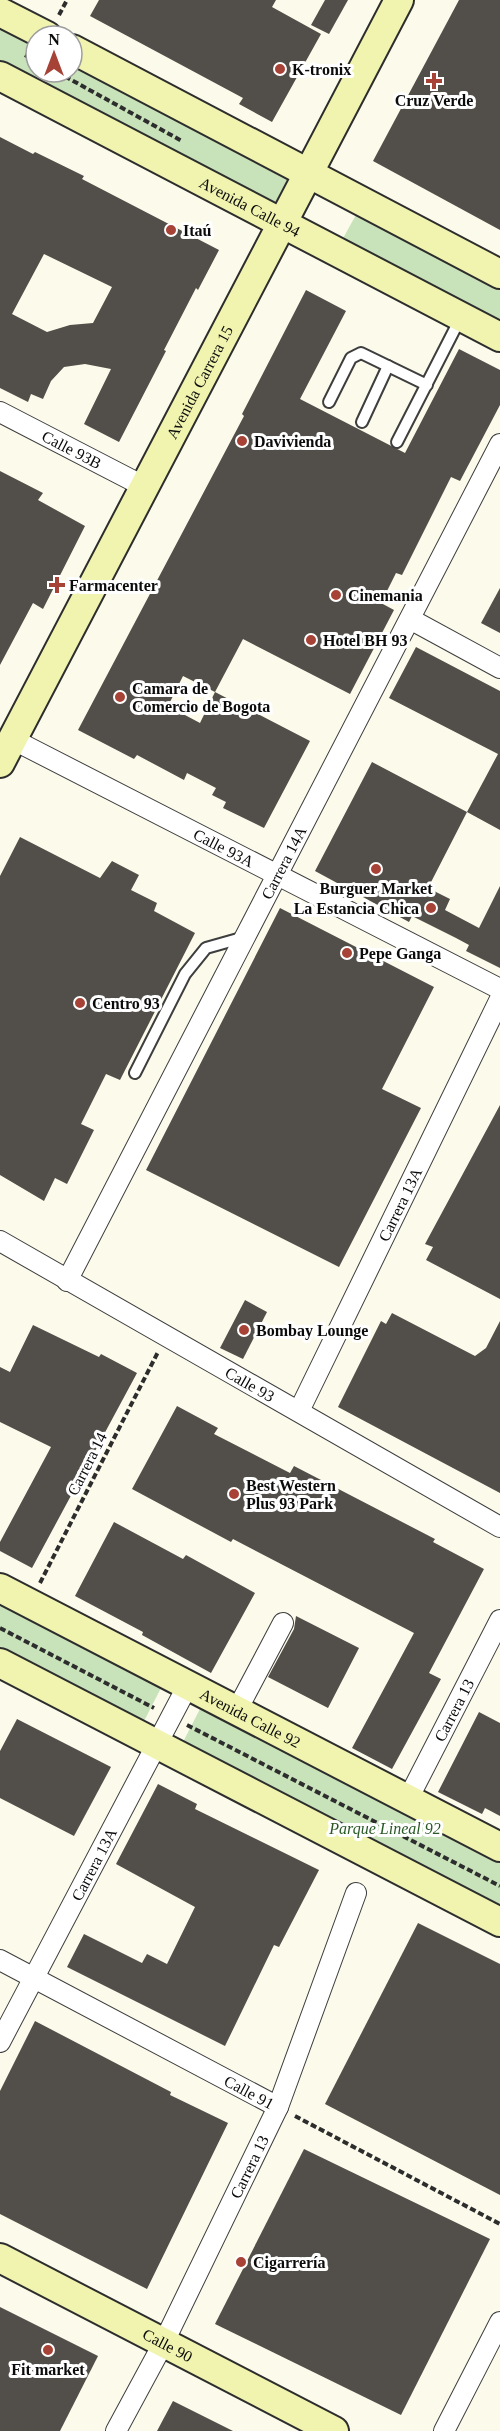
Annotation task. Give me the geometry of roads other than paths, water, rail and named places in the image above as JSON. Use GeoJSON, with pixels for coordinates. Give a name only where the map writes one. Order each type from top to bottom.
{"type":"FeatureCollection","features":[{"type":"Feature","properties":{"kind":"main road","name":"Avenida Carrera 15"},"geometry":{"type":"LineString","coordinates":[[6,752],[399,0]]}},
{"type":"Feature","properties":{"kind":"main road"},"geometry":{"type":"LineString","coordinates":[[0,12],[24,25]]}},
{"type":"Feature","properties":{"kind":"main road"},"geometry":{"type":"LineString","coordinates":[[84,56],[500,274]]}},
{"type":"Feature","properties":{"kind":"main road","name":"Avenida Calle 94"},"geometry":{"type":"LineString","coordinates":[[0,76],[152,140],[282,224],[500,337]]}},
{"type":"Feature","properties":{"kind":"main road","name":"Avenida Calle 92"},"geometry":{"type":"LineString","coordinates":[[0,1588],[500,1847]]}},
{"type":"Feature","properties":{"kind":"main road"},"geometry":{"type":"LineString","coordinates":[[0,1663],[500,1922]]}},
{"type":"Feature","properties":{"kind":"main road","name":"Calle 90"},"geometry":{"type":"LineString","coordinates":[[0,2258],[334,2431]]}},
{"type":"Feature","properties":{"kind":"street","name":"Calle 93B"},"geometry":{"type":"LineString","coordinates":[[0,412],[145,487]]}},
{"type":"Feature","properties":{"kind":"street","name":"Carrera 14A"},"geometry":{"type":"LineString","coordinates":[[68,1281],[500,444]]}},
{"type":"Feature","properties":{"kind":"street"},"geometry":{"type":"LineString","coordinates":[[410,619],[500,668]]}},
{"type":"Feature","properties":{"kind":"street","name":"Calle 93A"},"geometry":{"type":"LineString","coordinates":[[6,752],[278,873],[500,989]]}},
{"type":"Feature","properties":{"kind":"street","name":"Carrera 13A"},"geometry":{"type":"LineString","coordinates":[[299,1411],[500,999]]}},
{"type":"Feature","properties":{"kind":"street","name":"Calle 93"},"geometry":{"type":"LineString","coordinates":[[0,1241],[500,1527]]}},
{"type":"Feature","properties":{"kind":"street","name":"Carrera 13"},"geometry":{"type":"LineString","coordinates":[[408,1799],[500,1620]]}},
{"type":"Feature","properties":{"kind":"street"},"geometry":{"type":"LineString","coordinates":[[237,1710],[283,1623]]}},
{"type":"Feature","properties":{"kind":"street","name":"Carrera 13A"},"geometry":{"type":"LineString","coordinates":[[0,2042],[188,1685]]}},
{"type":"Feature","properties":{"kind":"street","name":"Carrera 13"},"geometry":{"type":"LineString","coordinates":[[116,2431],[163,2344],[278,2107],[356,1893]]}},
{"type":"Feature","properties":{"kind":"street","name":"Calle 91"},"geometry":{"type":"LineString","coordinates":[[0,1960],[278,2107]]}},
{"type":"Feature","properties":{"kind":"street"},"geometry":{"type":"LineString","coordinates":[[444,2431],[500,2322]]}},
{"type":"Feature","properties":{"kind":"lane"},"geometry":{"type":"LineString","coordinates":[[397,442],[461,317]]}},
{"type":"Feature","properties":{"kind":"lane"},"geometry":{"type":"LineString","coordinates":[[330,402],[351,358],[361,353],[426,385]]}},
{"type":"Feature","properties":{"kind":"lane"},"geometry":{"type":"LineString","coordinates":[[362,422],[388,366]]}},
{"type":"Feature","properties":{"kind":"lane"},"geometry":{"type":"LineString","coordinates":[[135,1073],[185,974],[206,948],[245,937]]}},
{"type":"Feature","properties":{"kind":"place","name":"K-tronix"},"geometry":{"type":"Point","coordinates":[280,69]}},
{"type":"Feature","properties":{"kind":"place","name":"Cruz Verde"},"geometry":{"type":"Point","coordinates":[434,81]}},
{"type":"Feature","properties":{"kind":"place","name":"Itaú"},"geometry":{"type":"Point","coordinates":[171,230]}},
{"type":"Feature","properties":{"kind":"place","name":"Davivienda"},"geometry":{"type":"Point","coordinates":[242,441]}},
{"type":"Feature","properties":{"kind":"place","name":"Farmacenter"},"geometry":{"type":"Point","coordinates":[57,585]}},
{"type":"Feature","properties":{"kind":"place","name":"Cinemania"},"geometry":{"type":"Point","coordinates":[336,595]}},
{"type":"Feature","properties":{"kind":"place","name":"Hotel BH 93"},"geometry":{"type":"Point","coordinates":[311,640]}},
{"type":"Feature","properties":{"kind":"place","name":"Camara de Comercio de Bogota"},"geometry":{"type":"Point","coordinates":[120,697]}},
{"type":"Feature","properties":{"kind":"place","name":"Burguer Market"},"geometry":{"type":"Point","coordinates":[376,869]}},
{"type":"Feature","properties":{"kind":"place","name":"La Estancia Chica"},"geometry":{"type":"Point","coordinates":[431,908]}},
{"type":"Feature","properties":{"kind":"place","name":"Pepe Ganga"},"geometry":{"type":"Point","coordinates":[347,953]}},
{"type":"Feature","properties":{"kind":"place","name":"Centro 93"},"geometry":{"type":"Point","coordinates":[80,1003]}},
{"type":"Feature","properties":{"kind":"place","name":"Bombay Lounge"},"geometry":{"type":"Point","coordinates":[244,1330]}},
{"type":"Feature","properties":{"kind":"place","name":"Best Western Plus 93 Park"},"geometry":{"type":"Point","coordinates":[234,1494]}},
{"type":"Feature","properties":{"kind":"place","name":"Cigarrería"},"geometry":{"type":"Point","coordinates":[241,2262]}},
{"type":"Feature","properties":{"kind":"place","name":"Fit market"},"geometry":{"type":"Point","coordinates":[48,2350]}},
{"type":"Feature","properties":{"kind":"park label","name":"Parque Lineal 92"},"geometry":{"type":"Point","coordinates":[385,1828]}}]}
